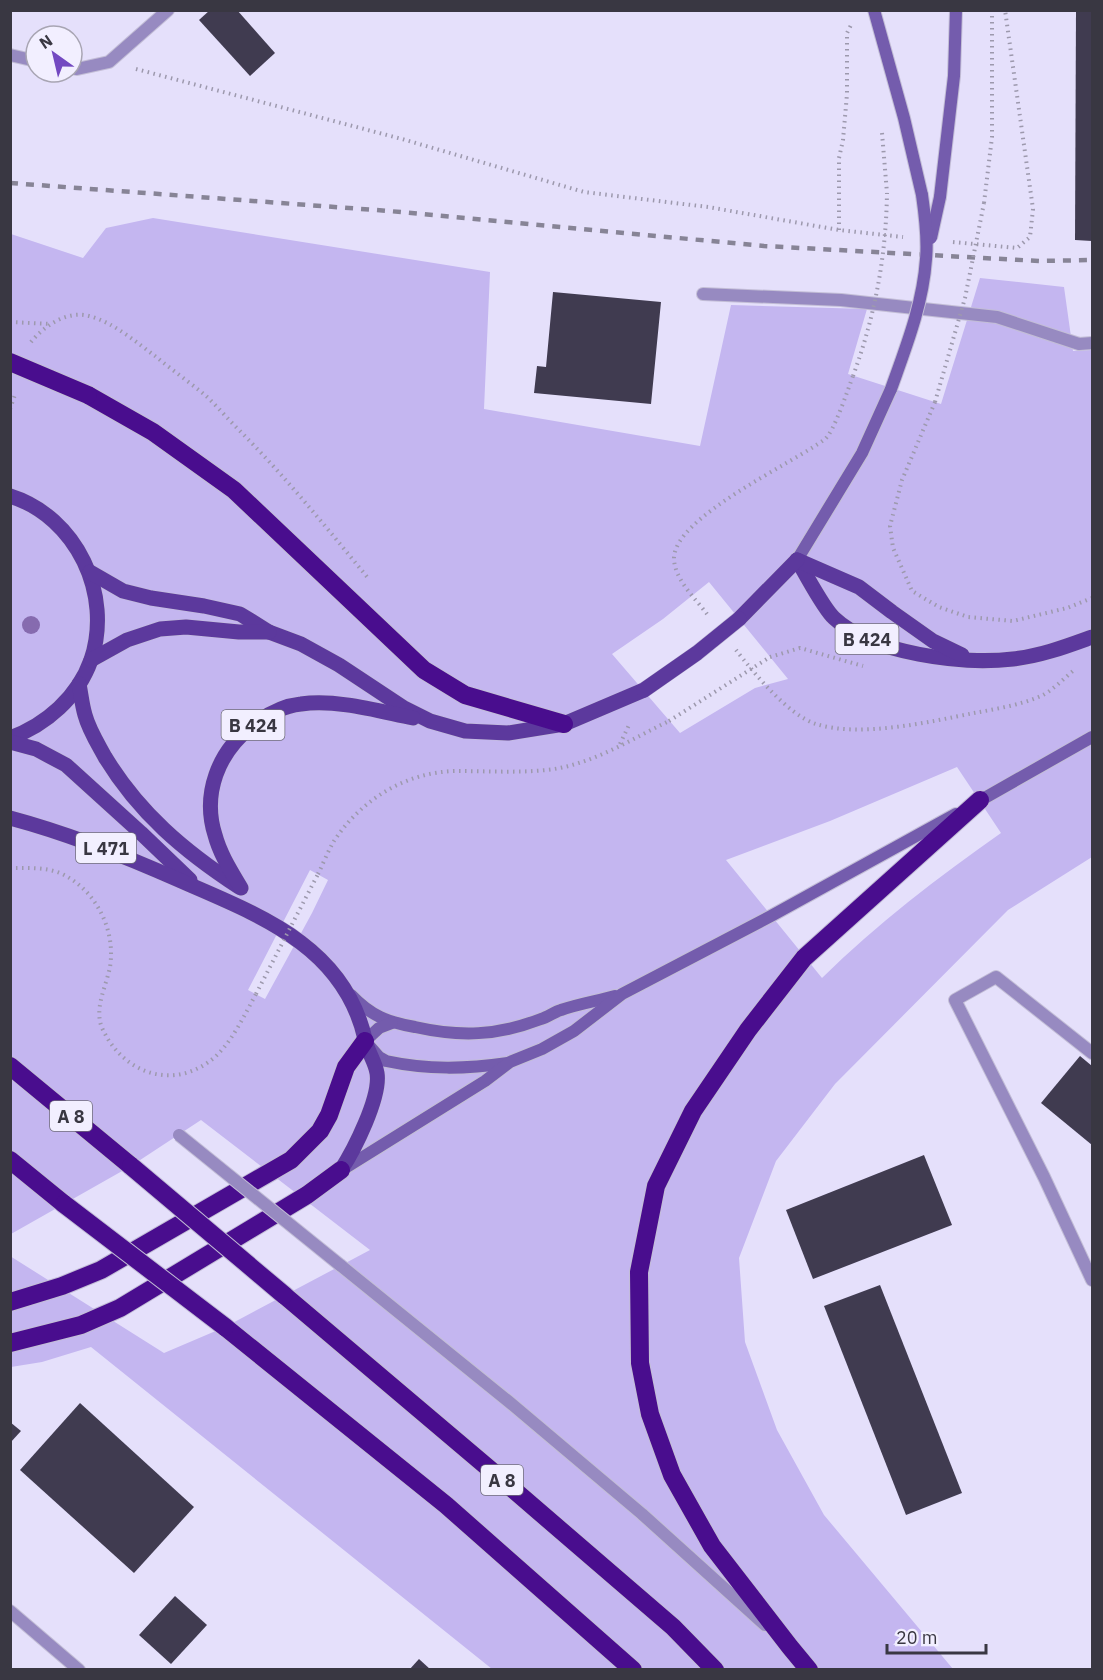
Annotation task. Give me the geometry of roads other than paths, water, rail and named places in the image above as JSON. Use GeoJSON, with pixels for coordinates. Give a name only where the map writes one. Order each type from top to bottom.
{"type":"FeatureCollection","features":[{"type":"Feature","properties":{"kind":"highway"},"geometry":{"type":"LineString","coordinates":[[10,362],[88,395],[153,432],[234,490],[431,675],[465,695],[564,724]]}},
{"type":"Feature","properties":{"kind":"highway"},"geometry":{"type":"LineString","coordinates":[[810,1670],[712,1546],[672,1475],[650,1414],[640,1363],[639,1272],[656,1186],[693,1111],[748,1030],[804,958],[980,800]]}},
{"type":"Feature","properties":{"kind":"highway"},"geometry":{"type":"LineString","coordinates":[[10,1302],[62,1286],[101,1270],[291,1160],[320,1131],[329,1115],[346,1067],[365,1041]]}},
{"type":"Feature","properties":{"kind":"highway","name":"A 8"},"geometry":{"type":"LineString","coordinates":[[10,1066],[486,1466],[664,1619],[715,1670]]}},
{"type":"Feature","properties":{"kind":"highway"},"geometry":{"type":"LineString","coordinates":[[10,1160],[225,1327],[446,1505],[633,1670]]}},
{"type":"Feature","properties":{"kind":"highway"},"geometry":{"type":"LineString","coordinates":[[10,1343],[81,1325],[120,1308],[307,1195],[341,1170]]}},
{"type":"Feature","properties":{"kind":"main road"},"geometry":{"type":"LineString","coordinates":[[874,10],[904,118],[922,195],[926,222],[926,260]]}},
{"type":"Feature","properties":{"kind":"main road"},"geometry":{"type":"LineString","coordinates":[[797,560],[862,453],[910,338],[940,197],[954,76],[956,10]]}},
{"type":"Feature","properties":{"kind":"main road","name":"B 424"},"geometry":{"type":"LineString","coordinates":[[10,740],[49,717],[79,684],[91,660],[97,614],[90,572],[78,549],[61,528],[40,510],[12,494]]}},
{"type":"Feature","properties":{"kind":"main road","name":"B 424"},"geometry":{"type":"LineString","coordinates":[[261,915],[240,888],[214,835],[210,805],[220,762],[240,735],[270,714],[301,704],[344,705],[430,721],[465,731],[508,733],[564,724],[644,690],[697,653],[739,619],[797,560]]}},
{"type":"Feature","properties":{"kind":"main road","name":"B 424"},"geometry":{"type":"LineString","coordinates":[[797,560],[832,617],[876,644],[910,653],[972,661],[1013,659],[1054,651],[1092,637]]}},
{"type":"Feature","properties":{"kind":"main road","name":"B 424"},"geometry":{"type":"LineString","coordinates":[[797,560],[859,586],[933,641],[972,661]]}},
{"type":"Feature","properties":{"kind":"main road","name":"B 424"},"geometry":{"type":"LineString","coordinates":[[90,572],[123,591],[240,614],[269,632],[300,644],[339,665],[404,708],[430,721]]}},
{"type":"Feature","properties":{"kind":"main road","name":"B 424"},"geometry":{"type":"LineString","coordinates":[[91,660],[127,640],[160,629],[186,627],[239,632],[269,632]]}},
{"type":"Feature","properties":{"kind":"main road","name":"B 424"},"geometry":{"type":"LineString","coordinates":[[79,684],[86,717],[98,744],[141,807],[185,850],[240,888]]}},
{"type":"Feature","properties":{"kind":"main road"},"geometry":{"type":"LineString","coordinates":[[392,1023],[379,1028],[365,1041],[386,1061],[411,1066],[456,1069],[510,1062],[542,1049],[574,1031],[622,994],[771,916],[1092,737]]}},
{"type":"Feature","properties":{"kind":"main road","name":"B 424"},"geometry":{"type":"LineString","coordinates":[[10,740],[36,749],[72,770],[199,888],[261,915],[303,944],[336,976],[363,1028],[377,1076],[375,1092],[358,1138],[341,1170]]}},
{"type":"Feature","properties":{"kind":"main road","name":"L 471"},"geometry":{"type":"LineString","coordinates":[[10,818],[103,847],[199,888]]}},
{"type":"Feature","properties":{"kind":"main road"},"geometry":{"type":"LineString","coordinates":[[344,988],[360,1004],[382,1019],[446,1034],[494,1033],[562,1010],[622,994]]}},
{"type":"Feature","properties":{"kind":"main road"},"geometry":{"type":"LineString","coordinates":[[341,1170],[485,1081],[510,1062]]}},
{"type":"Feature","properties":{"kind":"street"},"geometry":{"type":"LineString","coordinates":[[84,67],[109,62],[168,10]]}},
{"type":"Feature","properties":{"kind":"street"},"geometry":{"type":"LineString","coordinates":[[703,294],[842,300],[997,317],[1079,344],[1092,344]]}},
{"type":"Feature","properties":{"kind":"street"},"geometry":{"type":"LineString","coordinates":[[1092,1053],[996,978],[955,1000],[1044,1177],[1092,1280]]}},
{"type":"Feature","properties":{"kind":"street"},"geometry":{"type":"LineString","coordinates":[[179,1135],[508,1401],[597,1476],[790,1647]]}},
{"type":"Feature","properties":{"kind":"street"},"geometry":{"type":"LineString","coordinates":[[10,1611],[80,1670]]}},
{"type":"Feature","properties":{"kind":"railway"},"geometry":{"type":"LineString","coordinates":[[10,183],[389,211],[764,246],[1039,261],[1092,260]]}}]}
